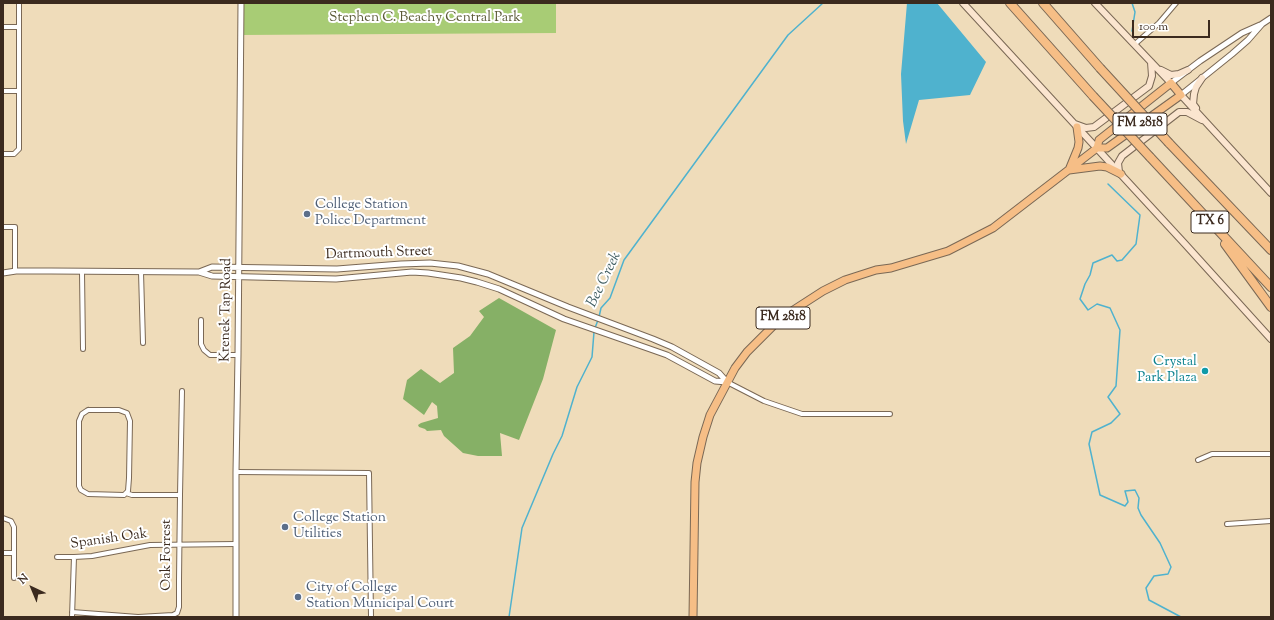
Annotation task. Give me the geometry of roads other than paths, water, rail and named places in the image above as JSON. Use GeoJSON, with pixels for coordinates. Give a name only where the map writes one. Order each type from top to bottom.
{"type":"FeatureCollection","features":[{"type":"Feature","properties":{"kind":"highway","name":"TX 6"},"geometry":{"type":"LineString","coordinates":[[1010,3],[1271,287]]}},
{"type":"Feature","properties":{"kind":"highway","name":"TX 6"},"geometry":{"type":"LineString","coordinates":[[1043,3],[1100,68],[1271,250]]}},
{"type":"Feature","properties":{"kind":"highway"},"geometry":{"type":"LineString","coordinates":[[1205,216],[1271,307]]}},
{"type":"Feature","properties":{"kind":"main road"},"geometry":{"type":"LineString","coordinates":[[963,3],[1271,339]]}},
{"type":"Feature","properties":{"kind":"main road"},"geometry":{"type":"LineString","coordinates":[[1096,3],[1271,193]]}},
{"type":"Feature","properties":{"kind":"main road"},"geometry":{"type":"LineString","coordinates":[[1076,125],[1086,128],[1094,127],[1149,86],[1152,76],[1151,62]]}},
{"type":"Feature","properties":{"kind":"main road"},"geometry":{"type":"LineString","coordinates":[[1158,69],[1171,75],[1179,74],[1188,70]]}},
{"type":"Feature","properties":{"kind":"main road"},"geometry":{"type":"LineString","coordinates":[[1201,116],[1194,104],[1196,87],[1202,78]]}},
{"type":"Feature","properties":{"kind":"main road","name":"FM 2818"},"geometry":{"type":"LineString","coordinates":[[693,617],[695,482],[702,438],[710,415],[735,368],[758,340],[775,324],[807,301],[845,280],[876,270],[891,268],[935,256],[980,235],[1003,221],[1097,148],[1099,140],[1171,83]]}},
{"type":"Feature","properties":{"kind":"main road","name":"FM 2818"},"geometry":{"type":"LineString","coordinates":[[1097,148],[1107,148],[1181,95]]}},
{"type":"Feature","properties":{"kind":"main road"},"geometry":{"type":"LineString","coordinates":[[1120,173],[1118,164],[1122,156],[1180,112],[1187,112],[1207,123]]}},
{"type":"Feature","properties":{"kind":"main road"},"geometry":{"type":"LineString","coordinates":[[1076,125],[1079,142],[1069,170],[1100,166],[1107,167],[1120,173]]}},
{"type":"Feature","properties":{"kind":"street"},"geometry":{"type":"LineString","coordinates":[[3,154],[14,154],[19,149],[19,3]]}},
{"type":"Feature","properties":{"kind":"street","name":"Krenek Tap Road"},"geometry":{"type":"LineString","coordinates":[[236,617],[241,3]]}},
{"type":"Feature","properties":{"kind":"street"},"geometry":{"type":"LineString","coordinates":[[1135,44],[1159,23],[1176,3]]}},
{"type":"Feature","properties":{"kind":"street"},"geometry":{"type":"LineString","coordinates":[[1171,83],[1242,33],[1271,18]]}},
{"type":"Feature","properties":{"kind":"street"},"geometry":{"type":"LineString","coordinates":[[1181,95],[1248,40],[1262,24]]}},
{"type":"Feature","properties":{"kind":"street"},"geometry":{"type":"LineString","coordinates":[[3,27],[19,27]]}},
{"type":"Feature","properties":{"kind":"street"},"geometry":{"type":"LineString","coordinates":[[3,91],[19,91]]}},
{"type":"Feature","properties":{"kind":"street"},"geometry":{"type":"LineString","coordinates":[[3,227],[15,227],[15,271]]}},
{"type":"Feature","properties":{"kind":"street","name":"Dartmouth Street"},"geometry":{"type":"LineString","coordinates":[[199,272],[212,267],[337,269],[430,263],[458,266],[488,274],[672,347],[719,373],[727,382],[764,401],[802,414],[890,414]]}},
{"type":"Feature","properties":{"kind":"street","name":"Dartmouth Street"},"geometry":{"type":"LineString","coordinates":[[3,272],[199,272],[212,276],[336,279],[406,273],[428,273],[492,286],[564,319],[625,339],[666,355],[715,382],[727,382]]}},
{"type":"Feature","properties":{"kind":"street"},"geometry":{"type":"LineString","coordinates":[[82,272],[83,349]]}},
{"type":"Feature","properties":{"kind":"street"},"geometry":{"type":"LineString","coordinates":[[141,272],[143,343]]}},
{"type":"Feature","properties":{"kind":"street"},"geometry":{"type":"LineString","coordinates":[[201,320],[201,344],[204,350],[210,355],[238,355]]}},
{"type":"Feature","properties":{"kind":"street","name":"Oak Forrest"},"geometry":{"type":"LineString","coordinates":[[72,614],[156,617],[173,616],[177,613],[179,580],[182,391]]}},
{"type":"Feature","properties":{"kind":"street"},"geometry":{"type":"LineString","coordinates":[[126,493],[128,491],[129,478],[130,422],[127,413],[119,410],[88,410],[82,414],[78,421],[79,486],[81,490],[88,494],[124,495],[126,493],[132,495],[180,495]]}},
{"type":"Feature","properties":{"kind":"street"},"geometry":{"type":"LineString","coordinates":[[1198,460],[1212,454],[1271,454]]}},
{"type":"Feature","properties":{"kind":"street"},"geometry":{"type":"LineString","coordinates":[[236,472],[370,473],[371,617]]}},
{"type":"Feature","properties":{"kind":"street"},"geometry":{"type":"LineString","coordinates":[[3,518],[11,521],[14,527],[14,578]]}},
{"type":"Feature","properties":{"kind":"street"},"geometry":{"type":"LineString","coordinates":[[1228,524],[1271,521]]}},
{"type":"Feature","properties":{"kind":"street","name":"Spanish Oak"},"geometry":{"type":"LineString","coordinates":[[57,557],[103,554],[150,545],[236,544]]}},
{"type":"Feature","properties":{"kind":"street"},"geometry":{"type":"LineString","coordinates":[[3,553],[14,553]]}},
{"type":"Feature","properties":{"kind":"street"},"geometry":{"type":"LineString","coordinates":[[72,614],[74,557]]}},
{"type":"Feature","properties":{"kind":"water"},"geometry":{"type":"Polygon","coordinates":[[[907,3],[937,3],[986,62],[970,95],[919,100],[906,144],[903,121],[901,74],[907,3]]]}},
{"type":"Feature","properties":{"kind":"waterway","name":"Bee Creek"},"geometry":{"type":"LineString","coordinates":[[599,317],[601,308],[610,298],[624,260],[788,35],[823,3]]}},
{"type":"Feature","properties":{"kind":"waterway"},"geometry":{"type":"LineString","coordinates":[[1132,3],[1135,12],[1132,31]]}},
{"type":"Feature","properties":{"kind":"waterway"},"geometry":{"type":"LineString","coordinates":[[1108,184],[1140,215],[1136,244],[1122,260],[1117,261],[1112,255],[1093,263],[1090,275],[1080,299],[1088,310],[1097,304],[1110,308],[1120,330],[1116,386],[1108,397],[1120,414],[1111,423],[1092,432],[1089,444],[1100,495],[1125,506],[1128,502],[1125,491],[1135,490],[1139,498],[1138,508],[1141,515],[1160,543],[1171,567],[1168,574],[1154,576],[1146,588],[1149,600],[1181,617]]}},
{"type":"Feature","properties":{"kind":"waterway","name":"Bee Creek"},"geometry":{"type":"LineString","coordinates":[[595,328],[598,320]]}},
{"type":"Feature","properties":{"kind":"waterway","name":"Bee Creek"},"geometry":{"type":"LineString","coordinates":[[509,617],[522,528],[562,436],[577,387],[592,357],[594,332]]}},
{"type":"Feature","properties":{"kind":"place","name":"College Station Police Department"},"geometry":{"type":"Point","coordinates":[307,214]}},
{"type":"Feature","properties":{"kind":"place","name":"Crystal Park Plaza"},"geometry":{"type":"Point","coordinates":[1205,371]}},
{"type":"Feature","properties":{"kind":"place","name":"College Station Utilities"},"geometry":{"type":"Point","coordinates":[285,527]}},
{"type":"Feature","properties":{"kind":"place","name":"City of College Station Municipal Court"},"geometry":{"type":"Point","coordinates":[298,597]}},
{"type":"Feature","properties":{"kind":"park label","name":"Stephen C. Beachy Central Park"},"geometry":{"type":"Point","coordinates":[425,19]}}]}
